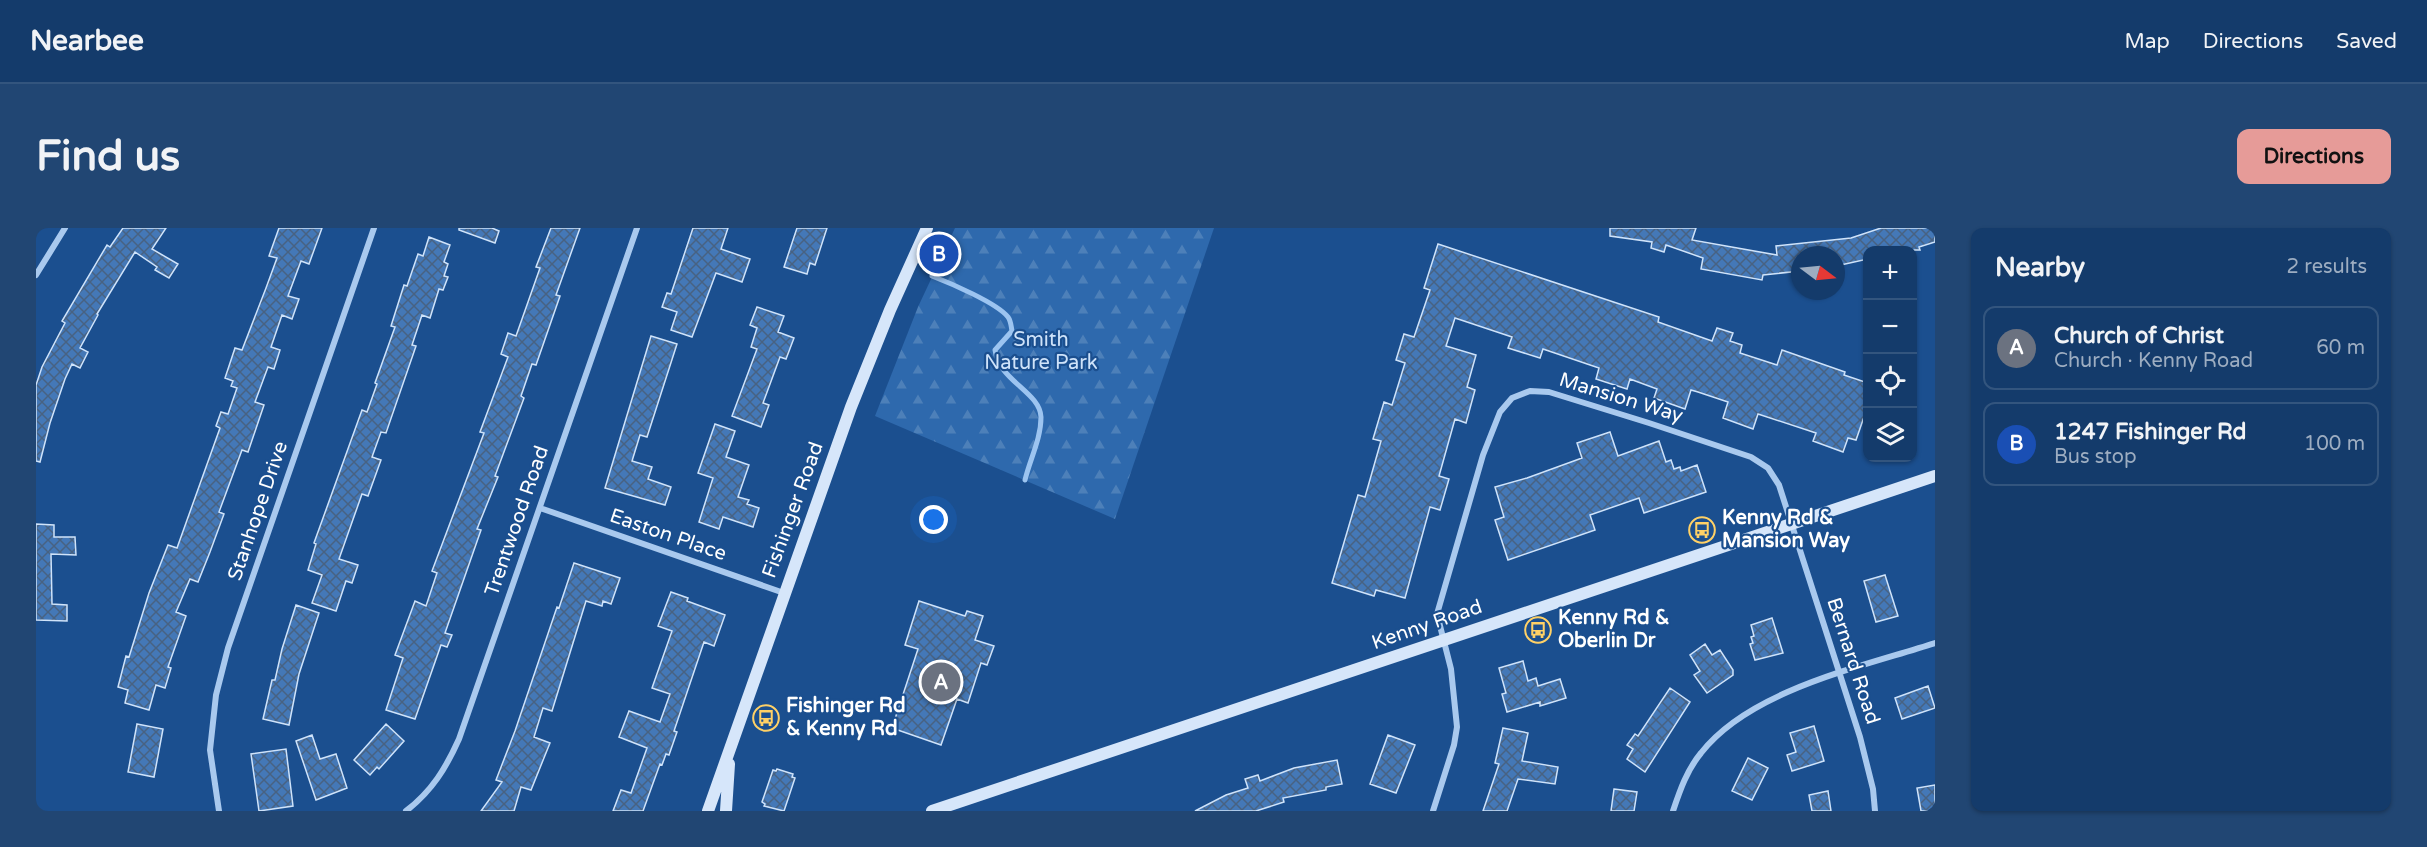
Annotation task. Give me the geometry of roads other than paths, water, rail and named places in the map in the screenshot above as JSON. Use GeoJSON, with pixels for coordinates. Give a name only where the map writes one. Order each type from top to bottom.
{"type":"FeatureCollection","features":[{"type":"Feature","properties":{"kind":"main road","name":"Fishinger Road"},"geometry":{"type":"LineString","coordinates":[[708,811],[851,407],[890,310],[927,228]]}},
{"type":"Feature","properties":{"kind":"main road","name":"Kenny Road"},"geometry":{"type":"LineString","coordinates":[[932,811],[1935,476]]}},
{"type":"Feature","properties":{"kind":"main road"},"geometry":{"type":"LineString","coordinates":[[726,811],[730,747]]}},
{"type":"Feature","properties":{"kind":"street"},"geometry":{"type":"LineString","coordinates":[[36,275],[65,228]]}},
{"type":"Feature","properties":{"kind":"street","name":"Stanhope Drive"},"geometry":{"type":"LineString","coordinates":[[219,811],[210,750],[216,695],[228,648],[374,228]]}},
{"type":"Feature","properties":{"kind":"street","name":"Trentwood Road"},"geometry":{"type":"LineString","coordinates":[[406,811],[434,785],[448,765],[459,739],[637,228]]}},
{"type":"Feature","properties":{"kind":"street","name":"Mansion Way"},"geometry":{"type":"LineString","coordinates":[[1433,811],[1449,765],[1457,727],[1451,669],[1437,614],[1483,455],[1500,412],[1512,398],[1530,391],[1549,392],[1751,457],[1768,468],[1779,485],[1791,523]]}},
{"type":"Feature","properties":{"kind":"street","name":"Easton Place"},"geometry":{"type":"LineString","coordinates":[[540,508],[784,593]]}},
{"type":"Feature","properties":{"kind":"street","name":"Bernard Road"},"geometry":{"type":"LineString","coordinates":[[1791,523],[1860,737],[1873,789],[1875,811]]}},
{"type":"Feature","properties":{"kind":"street"},"geometry":{"type":"LineString","coordinates":[[1673,811],[1688,771],[1700,753],[1727,727],[1762,704],[1796,688],[1935,644]]}},
{"type":"Feature","properties":{"kind":"waterway"},"geometry":{"type":"LineString","coordinates":[[932,276],[984,300],[1010,320],[1012,331],[995,350],[998,361],[1011,378],[1034,400],[1041,417],[1037,441],[1025,480]]}},
{"type":"Feature","properties":{"kind":"place","name":"1247 Fishinger Rd"},"geometry":{"type":"Point","coordinates":[939,254]}},
{"type":"Feature","properties":{"kind":"place","name":"Kenny Rd & Mansion Way"},"geometry":{"type":"Point","coordinates":[1702,530]}},
{"type":"Feature","properties":{"kind":"place","name":"Kenny Rd & Oberlin Dr"},"geometry":{"type":"Point","coordinates":[1538,630]}},
{"type":"Feature","properties":{"kind":"place","name":"Church of Christ"},"geometry":{"type":"Point","coordinates":[941,682]}},
{"type":"Feature","properties":{"kind":"place","name":"Fishinger Rd & Kenny Rd"},"geometry":{"type":"Point","coordinates":[766,718]}},
{"type":"Feature","properties":{"kind":"park label","name":"Smith Nature Park"},"geometry":{"type":"Point","coordinates":[1041,352]}}]}
